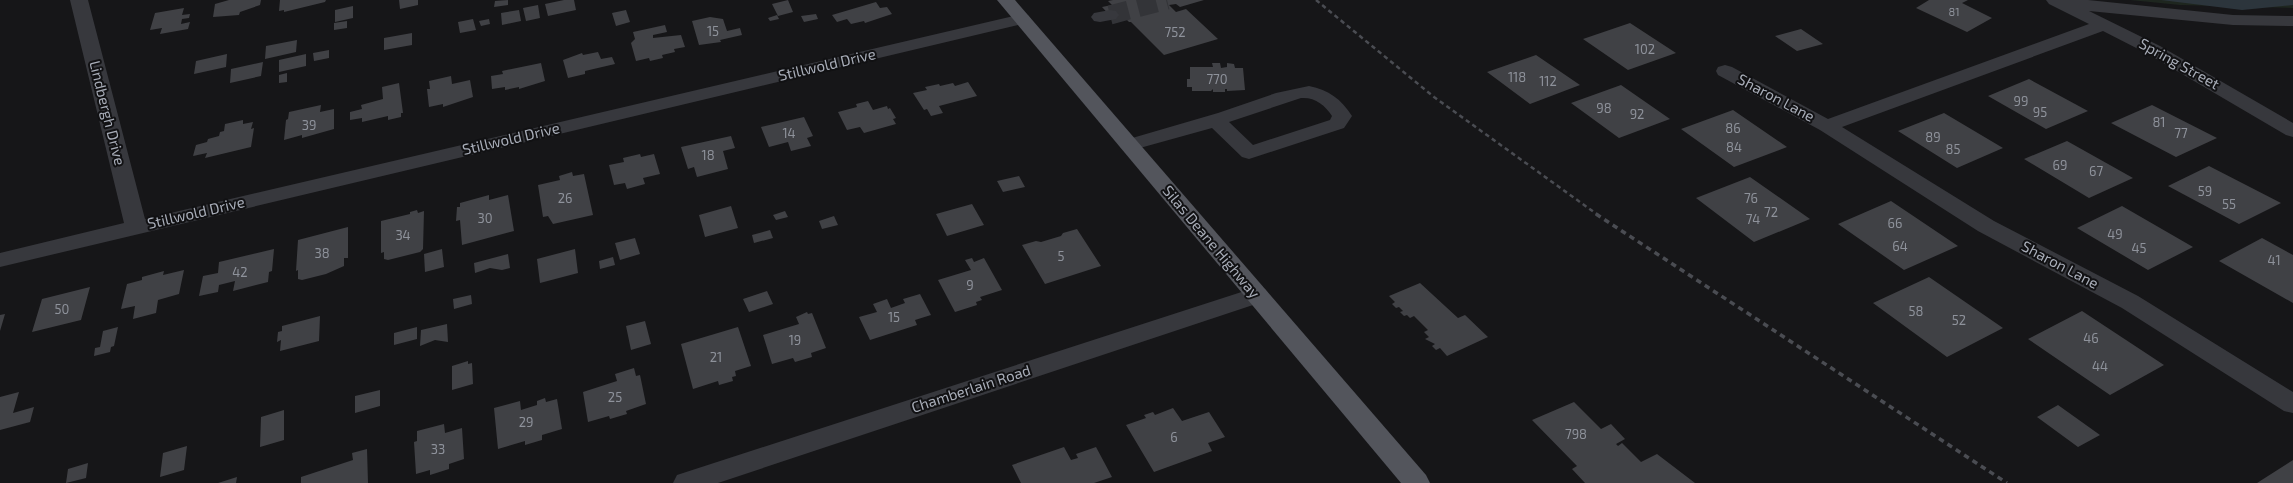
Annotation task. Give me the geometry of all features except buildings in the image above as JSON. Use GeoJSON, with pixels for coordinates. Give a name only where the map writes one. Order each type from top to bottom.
{"type":"FeatureCollection","features":[{"type":"Feature","properties":{"kind":"main road","name":"Silas Deane Highway"},"geometry":{"type":"LineString","coordinates":[[1006,0],[1417,483]]}},
{"type":"Feature","properties":{"kind":"street","name":"Lindbergh Drive"},"geometry":{"type":"LineString","coordinates":[[79,0],[136,227]]}},
{"type":"Feature","properties":{"kind":"street","name":"Spring Street"},"geometry":{"type":"LineString","coordinates":[[2058,1],[2233,20],[2293,21]]}},
{"type":"Feature","properties":{"kind":"street","name":"Spring Street"},"geometry":{"type":"LineString","coordinates":[[2058,1],[2106,24],[2206,78],[2293,131]]}},
{"type":"Feature","properties":{"kind":"street","name":"Stillwold Drive"},"geometry":{"type":"LineString","coordinates":[[0,260],[1022,20]]}},
{"type":"Feature","properties":{"kind":"street","name":"Sharon Lane"},"geometry":{"type":"LineString","coordinates":[[1827,126],[2106,24]]}},
{"type":"Feature","properties":{"kind":"street","name":"Sharon Lane"},"geometry":{"type":"LineString","coordinates":[[1726,71],[1827,126],[1986,226],[2130,302],[2293,404]]}},
{"type":"Feature","properties":{"kind":"street"},"geometry":{"type":"LineString","coordinates":[[1129,145],[1215,120],[1294,94],[1309,92],[1325,98],[1335,105],[1342,116],[1337,124],[1249,153],[1215,120]]}},
{"type":"Feature","properties":{"kind":"street","name":"Chamberlain Road"},"geometry":{"type":"LineString","coordinates":[[686,483],[1256,295]]}},
{"type":"Feature","properties":{"kind":"shaded area"},"geometry":{"type":"Polygon","coordinates":[[[2130,0],[2293,0],[2293,8],[2180,5],[2130,0]]]}},
{"type":"Feature","properties":{"kind":"shaded area"},"geometry":{"type":"Polygon","coordinates":[[[2161,0],[2293,0],[2293,5],[2242,10],[2161,0]]]}},
{"type":"Feature","properties":{"kind":"tunnel"},"geometry":{"type":"LineString","coordinates":[[1110,15],[1167,0]]}},
{"type":"Feature","properties":{"kind":"railway"},"geometry":{"type":"LineString","coordinates":[[1316,0],[1434,97],[1598,215]]}},
{"type":"Feature","properties":{"kind":"railway"},"geometry":{"type":"LineString","coordinates":[[1596,214],[2007,483]]}}]}
